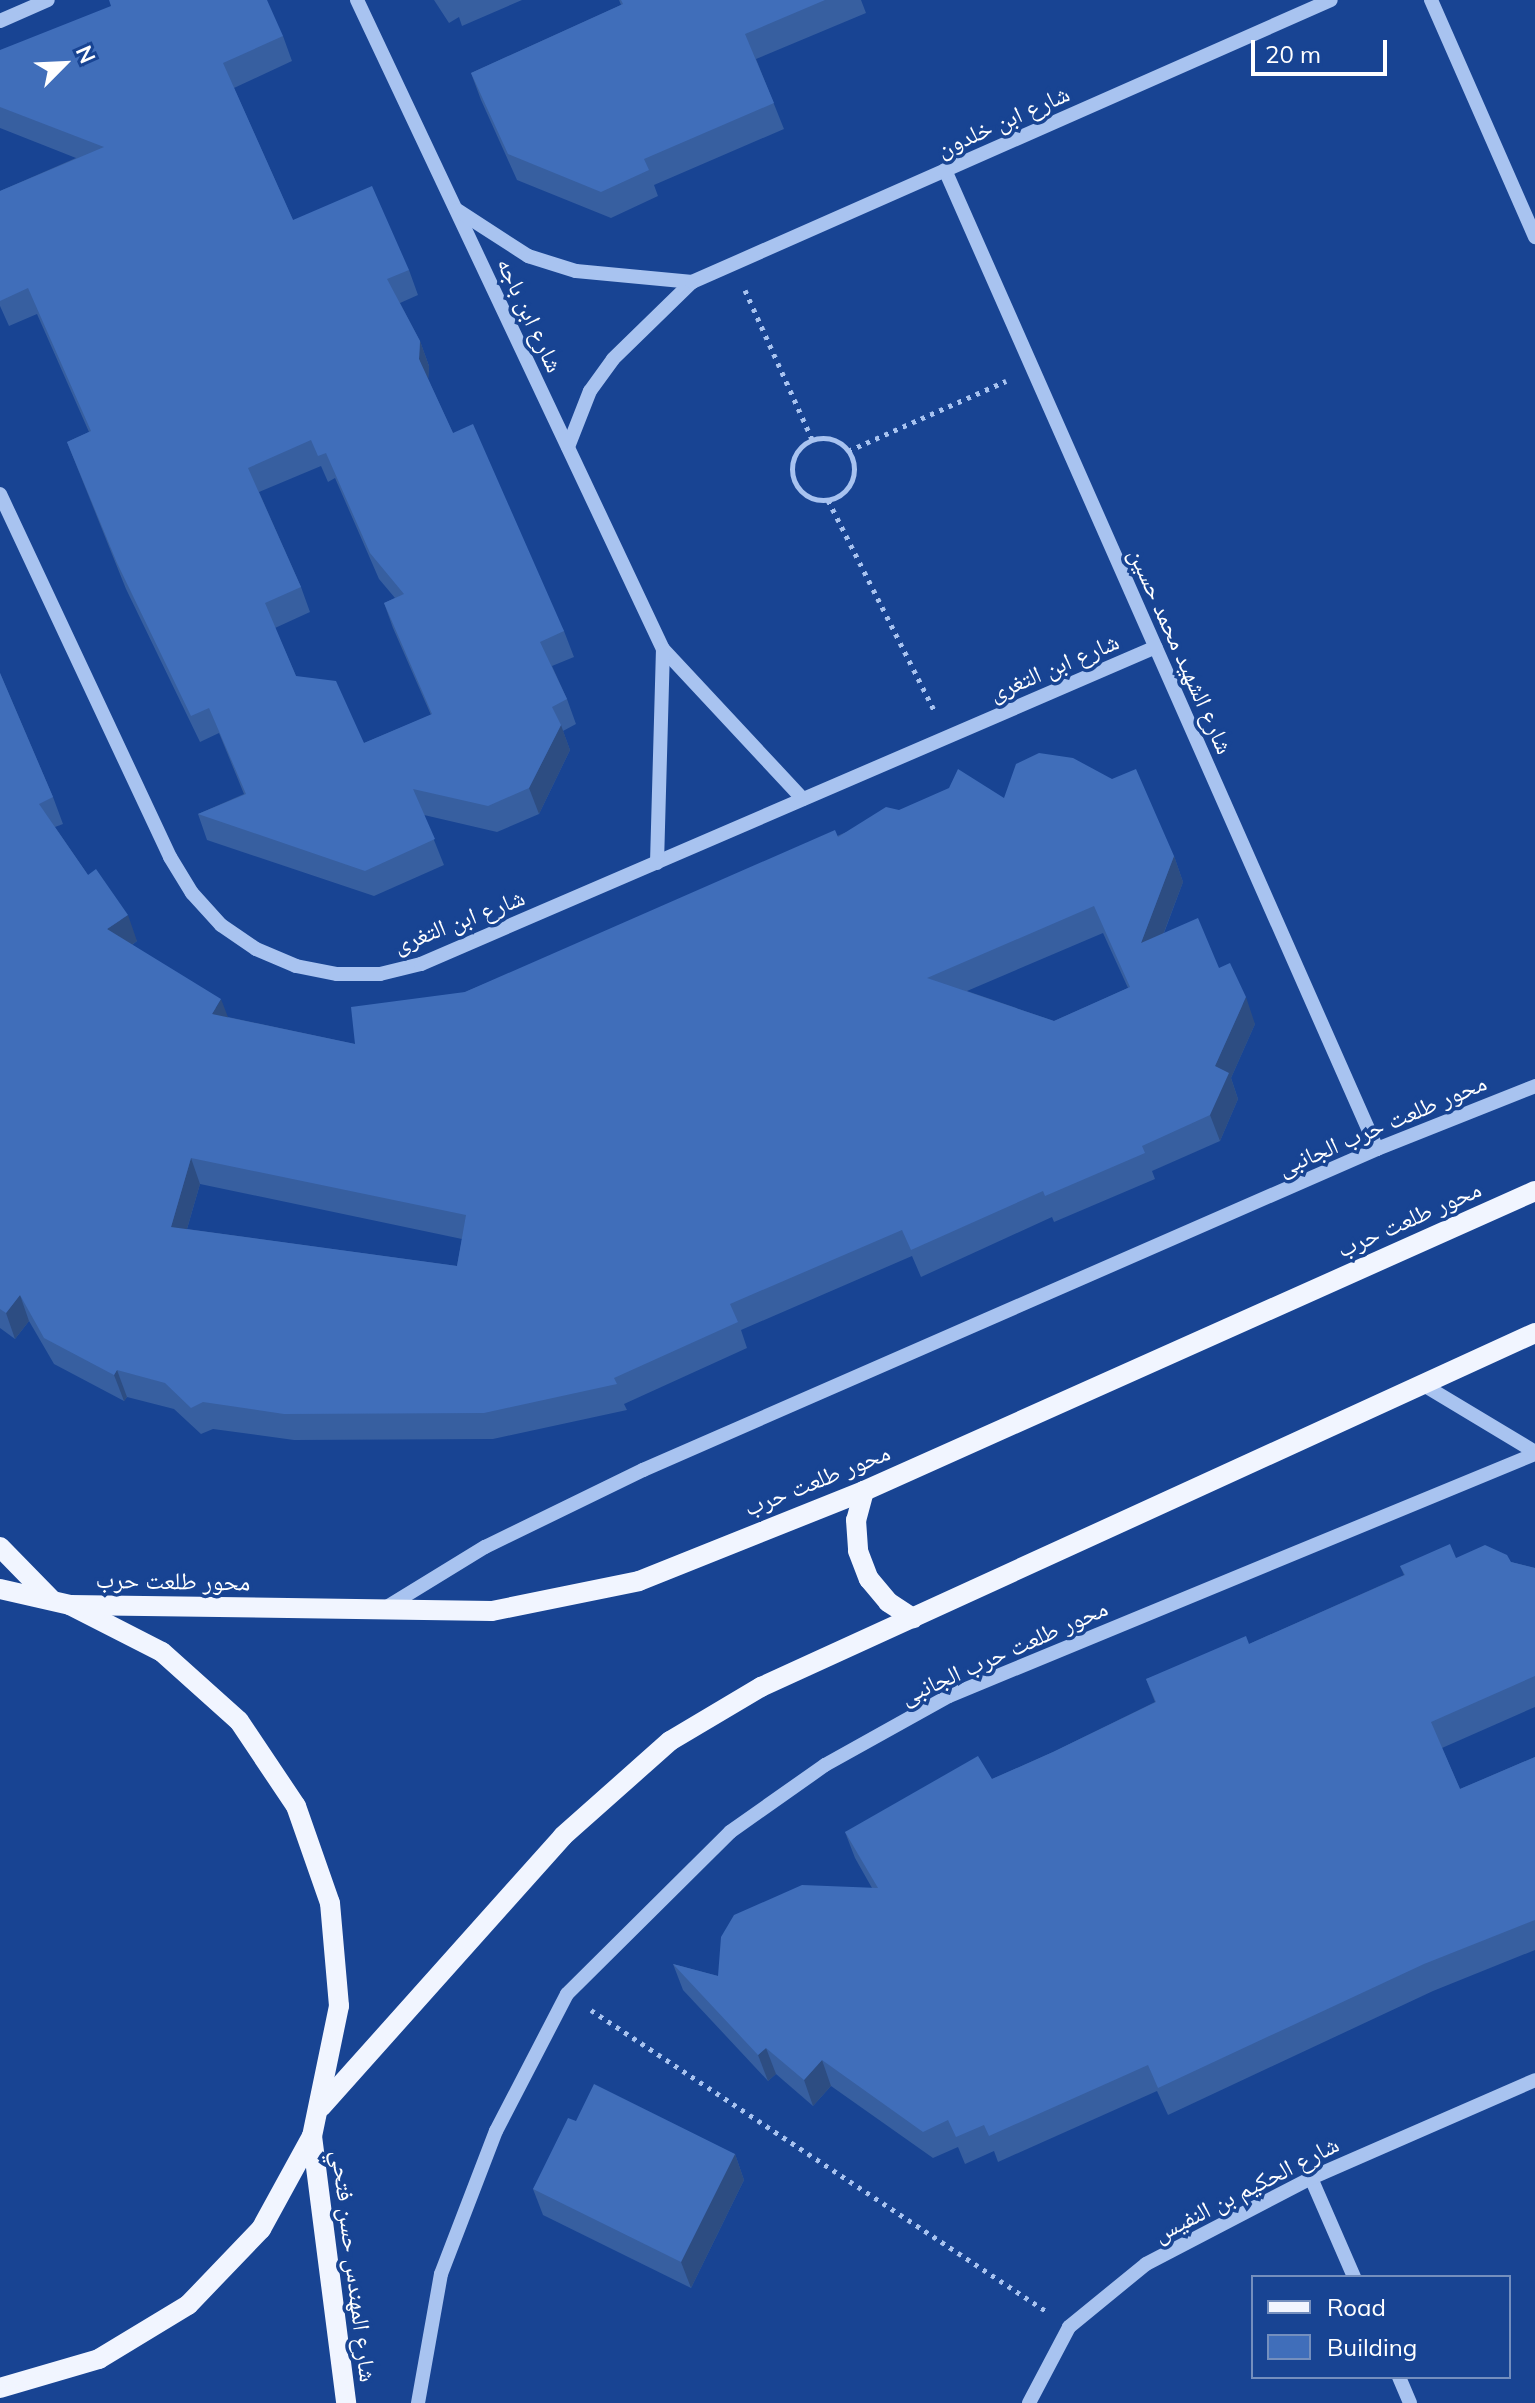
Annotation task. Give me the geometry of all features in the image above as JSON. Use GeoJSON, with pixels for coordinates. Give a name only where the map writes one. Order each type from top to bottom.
{"type":"FeatureCollection","features":[{"type":"Feature","properties":{"kind":"main road","name":"محور طلعت حرب"},"geometry":{"type":"LineString","coordinates":[[61,1602],[378,1612],[492,1611],[639,1581],[864,1491],[1535,1191]]}},
{"type":"Feature","properties":{"kind":"main road"},"geometry":{"type":"LineString","coordinates":[[321,2107],[563,1836],[670,1741],[761,1687],[1535,1333]]}},
{"type":"Feature","properties":{"kind":"main road"},"geometry":{"type":"LineString","coordinates":[[864,1491],[856,1520],[863,1565],[888,1602],[913,1618]]}},
{"type":"Feature","properties":{"kind":"main road"},"geometry":{"type":"LineString","coordinates":[[0,1547],[61,1602]]}},
{"type":"Feature","properties":{"kind":"main road"},"geometry":{"type":"LineString","coordinates":[[0,1589],[61,1602],[162,1652],[239,1721],[296,1806],[331,1918],[339,2006],[321,2107],[312,2136],[261,2229],[188,2305],[99,2359],[0,2388]]}},
{"type":"Feature","properties":{"kind":"main road","name":"شارع المهندس حسن فتحي"},"geometry":{"type":"LineString","coordinates":[[312,2136],[346,2403]]}},
{"type":"Feature","properties":{"kind":"street"},"geometry":{"type":"LineString","coordinates":[[0,21],[48,0]]}},
{"type":"Feature","properties":{"kind":"street","name":"شارع ابن باجه"},"geometry":{"type":"LineString","coordinates":[[357,0],[663,649],[803,799]]}},
{"type":"Feature","properties":{"kind":"street","name":"شارع ابن خلدون"},"geometry":{"type":"LineString","coordinates":[[568,447],[590,391],[613,359],[692,282],[1331,0]]}},
{"type":"Feature","properties":{"kind":"street"},"geometry":{"type":"LineString","coordinates":[[1431,0],[1535,237]]}},
{"type":"Feature","properties":{"kind":"street","name":"شارع الشهيد محمد حسين"},"geometry":{"type":"LineString","coordinates":[[945,170],[1377,1149]]}},
{"type":"Feature","properties":{"kind":"street","name":"شارع ابن خلدون"},"geometry":{"type":"LineString","coordinates":[[456,210],[528,256],[626,279],[692,282]]}},
{"type":"Feature","properties":{"kind":"street","name":"شارع ابن التغرى"},"geometry":{"type":"LineString","coordinates":[[0,494],[170,857],[192,893],[221,925],[256,949],[296,966],[337,974],[380,974],[421,964],[1156,647]]}},
{"type":"Feature","properties":{"kind":"street","name":"شارع ابن باجه"},"geometry":{"type":"LineString","coordinates":[[657,863],[663,649]]}},
{"type":"Feature","properties":{"kind":"street","name":"محور طلعت حرب الجانبى"},"geometry":{"type":"LineString","coordinates":[[378,1612],[485,1547],[643,1470],[1377,1149],[1535,1086]]}},
{"type":"Feature","properties":{"kind":"street"},"geometry":{"type":"LineString","coordinates":[[1422,1384],[1535,1453]]}},
{"type":"Feature","properties":{"kind":"street","name":"محور طلعت حرب الجانبى"},"geometry":{"type":"LineString","coordinates":[[418,2403],[441,2274],[496,2131],[567,1994],[730,1832],[825,1765],[949,1696],[1535,1453]]}},
{"type":"Feature","properties":{"kind":"street","name":"شارع الحكيم بن النفيس"},"geometry":{"type":"LineString","coordinates":[[1029,2403],[1069,2327],[1146,2264],[1311,2178],[1535,2080]]}},
{"type":"Feature","properties":{"kind":"street"},"geometry":{"type":"LineString","coordinates":[[1311,2178],[1353,2275]]}},
{"type":"Feature","properties":{"kind":"street"},"geometry":{"type":"LineString","coordinates":[[1400,2379],[1410,2403]]}},
{"type":"Feature","properties":{"kind":"path"},"geometry":{"type":"LineString","coordinates":[[733,263],[812,439]]}},
{"type":"Feature","properties":{"kind":"path"},"geometry":{"type":"LineString","coordinates":[[848,451],[1032,369]]}},
{"type":"Feature","properties":{"kind":"path"},"geometry":{"type":"LineString","coordinates":[[812,439],[833,439],[848,451],[853,463],[849,487],[828,500],[806,496],[792,477],[795,454],[812,439]]}},
{"type":"Feature","properties":{"kind":"path"},"geometry":{"type":"LineString","coordinates":[[828,500],[948,737]]}},
{"type":"Feature","properties":{"kind":"path"},"geometry":{"type":"LineString","coordinates":[[567,1994],[1069,2327]]}},
{"type":"Feature","properties":{"kind":"building"},"geometry":{"type":"Polygon","coordinates":[[[109,0],[267,0],[283,36],[223,63],[293,220],[372,186],[409,270],[387,279],[420,341],[419,359],[453,433],[473,424],[564,631],[540,642],[567,699],[552,707],[561,725],[529,788],[488,806],[413,789],[435,839],[365,871],[198,814],[246,794],[209,708],[191,716],[117,563],[67,442],[91,431],[28,288],[0,301],[0,191],[104,147],[0,107],[0,50],[111,6],[109,0]],[[311,440],[248,468],[301,587],[265,603],[296,676],[336,681],[364,743],[432,714],[384,603],[404,594],[370,553],[326,453],[318,456],[311,440]]]}},
{"type":"Feature","properties":{"kind":"building"},"geometry":{"type":"Polygon","coordinates":[[[621,0],[825,0],[745,34],[774,103],[644,159],[649,170],[601,192],[508,154],[471,73],[623,4],[621,0]]]}},
{"type":"Feature","properties":{"kind":"building"},"geometry":{"type":"Polygon","coordinates":[[[0,673],[53,797],[39,804],[88,875],[96,869],[128,915],[107,929],[221,999],[212,1014],[355,1044],[351,1007],[465,992],[835,830],[838,837],[886,807],[899,810],[949,788],[958,769],[1004,798],[1016,764],[1039,753],[1073,758],[1112,779],[1136,769],[1174,856],[1141,943],[1198,918],[1219,968],[1230,963],[1246,997],[1215,1066],[1229,1073],[1210,1115],[1142,1146],[1145,1153],[1045,1196],[1043,1191],[911,1250],[902,1230],[730,1304],[738,1322],[614,1378],[617,1384],[484,1413],[284,1414],[203,1402],[191,1408],[165,1383],[117,1370],[114,1375],[44,1338],[20,1295],[6,1313],[0,1309],[0,673]],[[1094,906],[927,978],[1054,1021],[1130,987],[1094,906]],[[191,1158],[171,1227],[457,1266],[466,1215],[191,1158]]]}},
{"type":"Feature","properties":{"kind":"building"},"geometry":{"type":"Polygon","coordinates":[[[1450,1544],[1456,1558],[1485,1545],[1507,1555],[1511,1562],[1535,1568],[1535,1676],[1431,1722],[1460,1789],[1535,1757],[1535,1920],[1424,1964],[1158,2088],[1148,2065],[989,2136],[984,2125],[956,2137],[948,2120],[923,2132],[822,2060],[804,2080],[766,2048],[758,2055],[673,1964],[718,1976],[721,1937],[734,1915],[802,1885],[878,1888],[845,1832],[978,1756],[992,1779],[1053,1752],[1156,1702],[1146,1679],[1246,1636],[1249,1644],[1405,1575],[1400,1566],[1450,1544]]]}},
{"type":"Feature","properties":{"kind":"building"},"geometry":{"type":"Polygon","coordinates":[[[594,2084],[735,2154],[681,2262],[533,2189],[568,2118],[576,2121],[594,2084]]]}}]}
